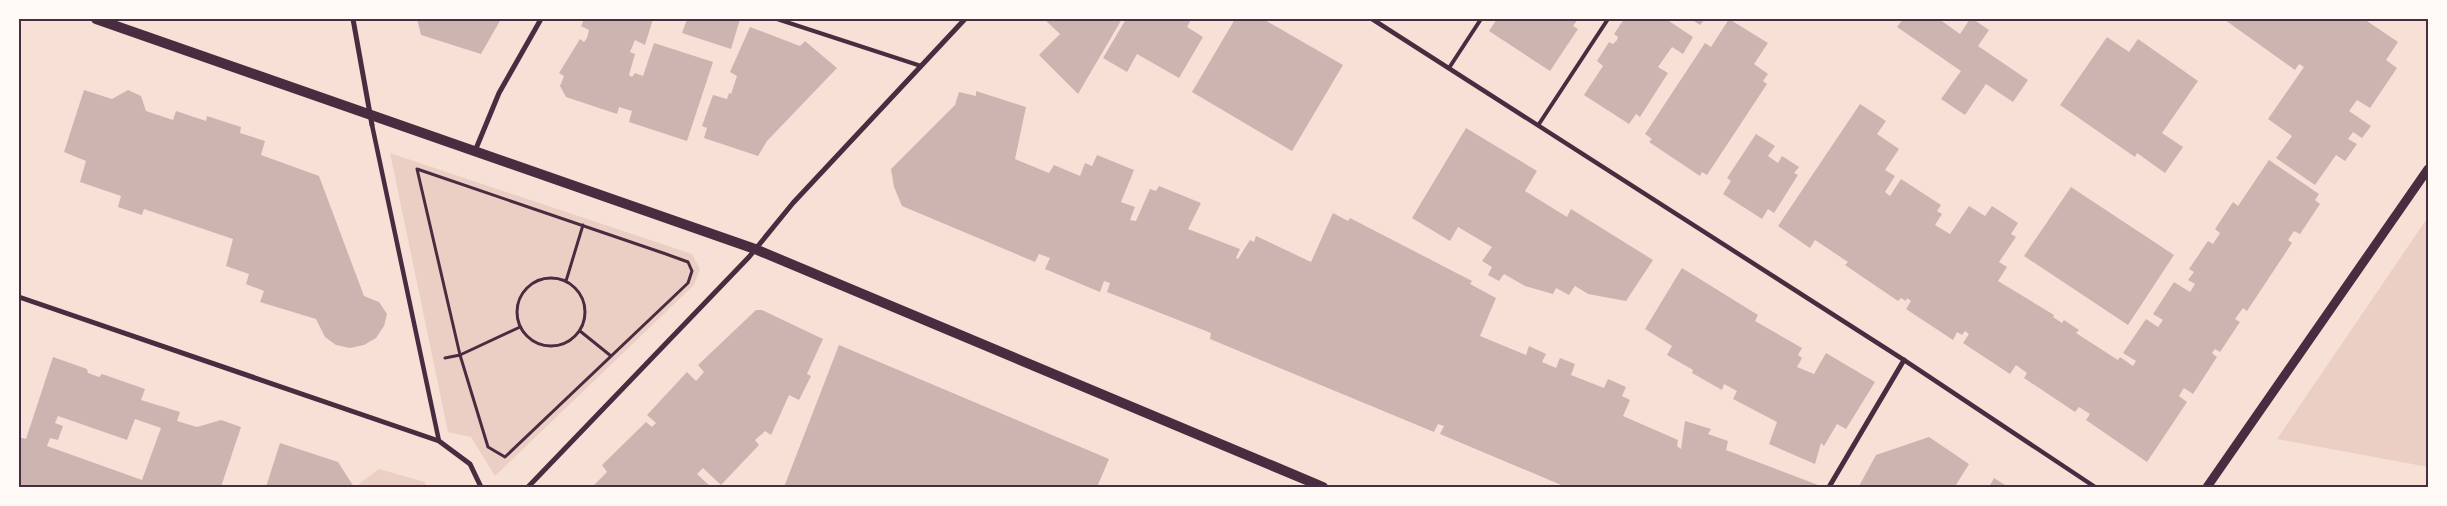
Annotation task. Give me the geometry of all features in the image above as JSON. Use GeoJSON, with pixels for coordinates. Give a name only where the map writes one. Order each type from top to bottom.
{"type":"FeatureCollection","features":[{"type":"Feature","properties":{"kind":"main road"},"geometry":{"type":"LineString","coordinates":[[96,19],[371,120],[475,151],[752,253],[1323,487]]}},
{"type":"Feature","properties":{"kind":"street"},"geometry":{"type":"LineString","coordinates":[[353,19],[371,120],[439,442]]}},
{"type":"Feature","properties":{"kind":"street"},"geometry":{"type":"LineString","coordinates":[[475,151],[499,93],[541,19]]}},
{"type":"Feature","properties":{"kind":"street"},"geometry":{"type":"LineString","coordinates":[[528,487],[752,253],[793,203],[965,19]]}},
{"type":"Feature","properties":{"kind":"street"},"geometry":{"type":"LineString","coordinates":[[1372,19],[1539,124],[1904,360],[2094,487]]}},
{"type":"Feature","properties":{"kind":"street"},"geometry":{"type":"LineString","coordinates":[[2207,487],[2428,169]]}},
{"type":"Feature","properties":{"kind":"street"},"geometry":{"type":"LineString","coordinates":[[19,297],[439,442],[470,464],[481,487]]}},
{"type":"Feature","properties":{"kind":"street"},"geometry":{"type":"LineString","coordinates":[[1829,487],[1904,360]]}},
{"type":"Feature","properties":{"kind":"lane"},"geometry":{"type":"LineString","coordinates":[[777,19],[921,66]]}},
{"type":"Feature","properties":{"kind":"lane"},"geometry":{"type":"LineString","coordinates":[[1449,68],[1481,19]]}},
{"type":"Feature","properties":{"kind":"lane"},"geometry":{"type":"LineString","coordinates":[[1539,124],[1608,19]]}},
{"type":"Feature","properties":{"kind":"path"},"geometry":{"type":"LineString","coordinates":[[417,169],[688,262],[692,270],[688,283],[505,457],[488,447],[460,355],[417,169]]}},
{"type":"Feature","properties":{"kind":"path"},"geometry":{"type":"LineString","coordinates":[[566,281],[583,225]]}},
{"type":"Feature","properties":{"kind":"path"},"geometry":{"type":"LineString","coordinates":[[551,277],[566,281],[580,292],[584,301],[584,322],[580,332],[564,344],[543,346],[534,342],[520,327],[517,316],[517,304],[522,293],[540,279],[551,277]]}},
{"type":"Feature","properties":{"kind":"path"},"geometry":{"type":"LineString","coordinates":[[423,362],[460,355],[520,327]]}},
{"type":"Feature","properties":{"kind":"path"},"geometry":{"type":"LineString","coordinates":[[580,332],[611,356]]}},
{"type":"Feature","properties":{"kind":"shaded area"},"geometry":{"type":"Polygon","coordinates":[[[390,153],[692,254],[700,269],[694,285],[495,476],[471,437],[448,432],[390,153]]]}},
{"type":"Feature","properties":{"kind":"shaded area"},"geometry":{"type":"Polygon","coordinates":[[[2428,217],[2428,467],[2277,439],[2428,217]]]}},
{"type":"Feature","properties":{"kind":"shaded area"},"geometry":{"type":"Polygon","coordinates":[[[379,469],[425,482],[426,487],[358,487],[360,483],[379,469]]]}},
{"type":"Feature","properties":{"kind":"building"},"geometry":{"type":"Polygon","coordinates":[[[417,19],[501,19],[481,54],[421,35],[417,19]]]}},
{"type":"Feature","properties":{"kind":"building"},"geometry":{"type":"Polygon","coordinates":[[[584,19],[653,19],[645,45],[635,40],[630,52],[635,54],[629,75],[632,77],[635,73],[643,76],[654,43],[713,62],[687,141],[629,122],[632,111],[619,107],[617,114],[566,97],[560,86],[564,76],[559,73],[580,39],[584,42],[587,38],[589,30],[581,26],[584,19]]]}},
{"type":"Feature","properties":{"kind":"building"},"geometry":{"type":"Polygon","coordinates":[[[687,19],[740,19],[731,49],[682,33],[687,19]]]}},
{"type":"Feature","properties":{"kind":"building"},"geometry":{"type":"Polygon","coordinates":[[[1044,19],[1122,19],[1078,94],[1039,55],[1060,34],[1044,19]]]}},
{"type":"Feature","properties":{"kind":"building"},"geometry":{"type":"Polygon","coordinates":[[[1126,19],[1191,20],[1187,27],[1203,37],[1179,78],[1137,54],[1127,72],[1103,58],[1126,19]]]}},
{"type":"Feature","properties":{"kind":"building"},"geometry":{"type":"Polygon","coordinates":[[[1235,19],[1263,19],[1343,65],[1292,151],[1192,92],[1235,19]]]}},
{"type":"Feature","properties":{"kind":"building"},"geometry":{"type":"Polygon","coordinates":[[[1497,19],[1578,19],[1573,26],[1578,29],[1550,71],[1489,31],[1497,19]]]}},
{"type":"Feature","properties":{"kind":"building"},"geometry":{"type":"Polygon","coordinates":[[[1624,19],[1666,19],[1693,37],[1683,54],[1672,47],[1658,67],[1668,73],[1640,117],[1636,114],[1629,124],[1584,95],[1603,66],[1597,61],[1609,42],[1613,44],[1617,40],[1618,37],[1614,34],[1624,19]]]}},
{"type":"Feature","properties":{"kind":"building"},"geometry":{"type":"Polygon","coordinates":[[[1691,19],[1705,19],[1700,25],[1691,19]]]}},
{"type":"Feature","properties":{"kind":"building"},"geometry":{"type":"Polygon","coordinates":[[[1729,19],[1768,43],[1754,64],[1768,74],[1763,81],[1767,84],[1707,175],[1702,172],[1700,176],[1649,142],[1652,139],[1645,134],[1705,43],[1711,47],[1729,19]]]}},
{"type":"Feature","properties":{"kind":"building"},"geometry":{"type":"Polygon","coordinates":[[[1903,19],[1939,19],[1960,34],[1970,19],[1973,19],[1989,30],[1978,46],[2028,80],[2013,102],[1986,84],[1965,115],[1941,99],[1961,71],[1897,27],[1903,19]]]}},
{"type":"Feature","properties":{"kind":"building"},"geometry":{"type":"Polygon","coordinates":[[[2226,19],[2364,19],[2398,42],[2386,60],[2397,68],[2370,108],[2357,100],[2349,111],[2371,126],[2362,138],[2353,132],[2348,139],[2357,144],[2345,161],[2336,155],[2315,185],[2276,158],[2292,136],[2268,119],[2304,67],[2299,64],[2295,70],[2226,19]]]}},
{"type":"Feature","properties":{"kind":"building"},"geometry":{"type":"Polygon","coordinates":[[[750,27],[800,46],[805,41],[837,68],[767,141],[758,156],[704,138],[707,128],[702,126],[713,95],[727,99],[729,93],[731,94],[737,76],[730,72],[750,27]]]}},
{"type":"Feature","properties":{"kind":"building"},"geometry":{"type":"Polygon","coordinates":[[[2107,37],[2129,52],[2138,39],[2198,81],[2162,133],[2183,147],[2165,173],[2137,153],[2135,157],[2060,105],[2107,37]]]}},
{"type":"Feature","properties":{"kind":"building"},"geometry":{"type":"Polygon","coordinates":[[[84,90],[112,99],[128,90],[141,96],[146,111],[173,120],[176,111],[206,121],[207,116],[241,127],[240,133],[265,141],[261,155],[319,176],[364,296],[379,302],[387,314],[384,326],[376,338],[364,345],[350,348],[336,345],[325,337],[316,319],[260,302],[264,291],[246,284],[249,274],[226,266],[233,239],[144,209],[142,215],[118,207],[121,196],[80,182],[86,161],[64,152],[84,90]]]}},
{"type":"Feature","properties":{"kind":"building"},"geometry":{"type":"Polygon","coordinates":[[[976,91],[1026,107],[1015,159],[1049,173],[1054,165],[1080,176],[1085,163],[1092,166],[1097,155],[1134,170],[1121,202],[1135,207],[1130,220],[1136,221],[1150,189],[1156,191],[1159,186],[1201,203],[1188,229],[1240,249],[1236,258],[1238,259],[1250,240],[1254,242],[1256,236],[1311,262],[1333,213],[1348,221],[1350,218],[1472,281],[1470,284],[1496,298],[1480,336],[1526,355],[1529,346],[1546,354],[1542,362],[1556,368],[1560,358],[1575,364],[1571,375],[1604,388],[1608,379],[1626,387],[1622,396],[1630,400],[1623,416],[1678,440],[1677,446],[1681,449],[1685,421],[1711,429],[1708,434],[1728,441],[1726,450],[1818,485],[1817,487],[1566,487],[1440,434],[1444,426],[1438,424],[1434,432],[1210,339],[1211,333],[1107,292],[1110,283],[1104,281],[1100,292],[1045,269],[1050,258],[1039,254],[1035,262],[902,206],[894,187],[891,169],[955,105],[959,92],[976,96],[976,91]]]}},
{"type":"Feature","properties":{"kind":"building"},"geometry":{"type":"Polygon","coordinates":[[[1860,104],[1886,121],[1877,134],[1899,149],[1885,170],[1895,176],[1885,192],[1890,196],[1901,179],[1941,205],[1937,211],[1942,214],[1935,225],[1950,234],[1969,206],[1985,216],[1992,206],[2018,223],[2011,234],[2016,237],[1999,262],[2007,267],[1998,281],[2054,315],[2053,317],[2062,323],[2064,320],[2079,330],[2076,333],[2118,360],[2120,357],[2133,366],[2136,361],[2123,353],[2146,319],[2158,327],[2163,320],[2153,314],[2174,282],[2190,292],[2195,284],[2188,280],[2194,272],[2189,269],[2208,241],[2213,244],[2220,233],[2215,229],[2233,202],[2238,206],[2269,160],[2319,194],[2315,200],[2320,204],[2300,234],[2294,231],[2288,240],[2292,243],[2247,311],[2243,308],[2235,319],[2240,322],[2220,352],[2215,349],[2212,353],[2217,357],[2193,394],[2184,388],[2179,396],[2187,402],[2147,462],[2086,420],[2090,414],[2079,407],[2075,412],[2024,378],[2027,373],[2016,365],[2010,374],[1963,343],[1969,334],[1965,331],[1962,335],[1957,332],[1953,340],[1906,309],[1911,301],[1907,298],[1906,301],[1901,298],[1898,301],[1845,265],[1848,262],[1815,240],[1810,248],[1778,226],[1860,104]]]}},
{"type":"Feature","properties":{"kind":"building"},"geometry":{"type":"Polygon","coordinates":[[[1466,128],[1537,171],[1525,191],[1567,217],[1571,209],[1653,260],[1626,301],[1588,294],[1575,286],[1569,295],[1556,288],[1553,294],[1525,286],[1504,274],[1499,281],[1488,275],[1492,267],[1482,261],[1492,247],[1458,227],[1450,241],[1412,218],[1466,128]]]}},
{"type":"Feature","properties":{"kind":"building"},"geometry":{"type":"Polygon","coordinates":[[[1756,134],[1775,146],[1768,156],[1778,163],[1782,156],[1799,167],[1794,173],[1798,175],[1774,213],[1768,209],[1762,219],[1723,194],[1731,181],[1727,178],[1756,134]]]}},
{"type":"Feature","properties":{"kind":"building"},"geometry":{"type":"Polygon","coordinates":[[[2071,187],[2174,255],[2128,325],[2024,256],[2071,187]]]}},
{"type":"Feature","properties":{"kind":"building"},"geometry":{"type":"Polygon","coordinates":[[[1682,268],[1758,315],[1755,321],[1802,348],[1798,355],[1802,358],[1797,367],[1814,374],[1826,353],[1875,382],[1846,429],[1837,424],[1824,446],[1821,443],[1815,464],[1769,444],[1777,422],[1733,399],[1737,391],[1724,384],[1722,390],[1692,373],[1693,370],[1667,355],[1672,346],[1645,329],[1682,268]]]}},
{"type":"Feature","properties":{"kind":"building"},"geometry":{"type":"Polygon","coordinates":[[[756,310],[762,310],[823,339],[807,374],[811,376],[799,400],[789,395],[771,435],[765,431],[755,440],[759,445],[721,485],[703,468],[697,474],[711,487],[592,487],[607,472],[602,465],[646,422],[652,427],[656,423],[647,415],[687,372],[696,381],[704,372],[698,365],[756,310]]]}},
{"type":"Feature","properties":{"kind":"building"},"geometry":{"type":"Polygon","coordinates":[[[839,345],[1109,459],[1097,487],[784,487],[839,345]]]}},
{"type":"Feature","properties":{"kind":"building"},"geometry":{"type":"Polygon","coordinates":[[[53,357],[87,369],[88,373],[99,377],[102,374],[145,389],[141,400],[180,412],[177,421],[197,427],[221,420],[241,427],[221,487],[19,487],[19,437],[26,439],[53,357]],[[58,416],[55,423],[63,426],[58,440],[50,438],[47,446],[142,480],[161,428],[135,419],[127,440],[58,416]]]}},
{"type":"Feature","properties":{"kind":"building"},"geometry":{"type":"Polygon","coordinates":[[[1929,437],[1969,464],[1956,485],[1960,487],[1859,486],[1876,455],[1929,437]]]}},
{"type":"Feature","properties":{"kind":"building"},"geometry":{"type":"Polygon","coordinates":[[[280,443],[338,462],[354,487],[266,487],[280,443]]]}},
{"type":"Feature","properties":{"kind":"building"},"geometry":{"type":"Polygon","coordinates":[[[1994,478],[2008,487],[1989,487],[1994,478]]]}}]}
